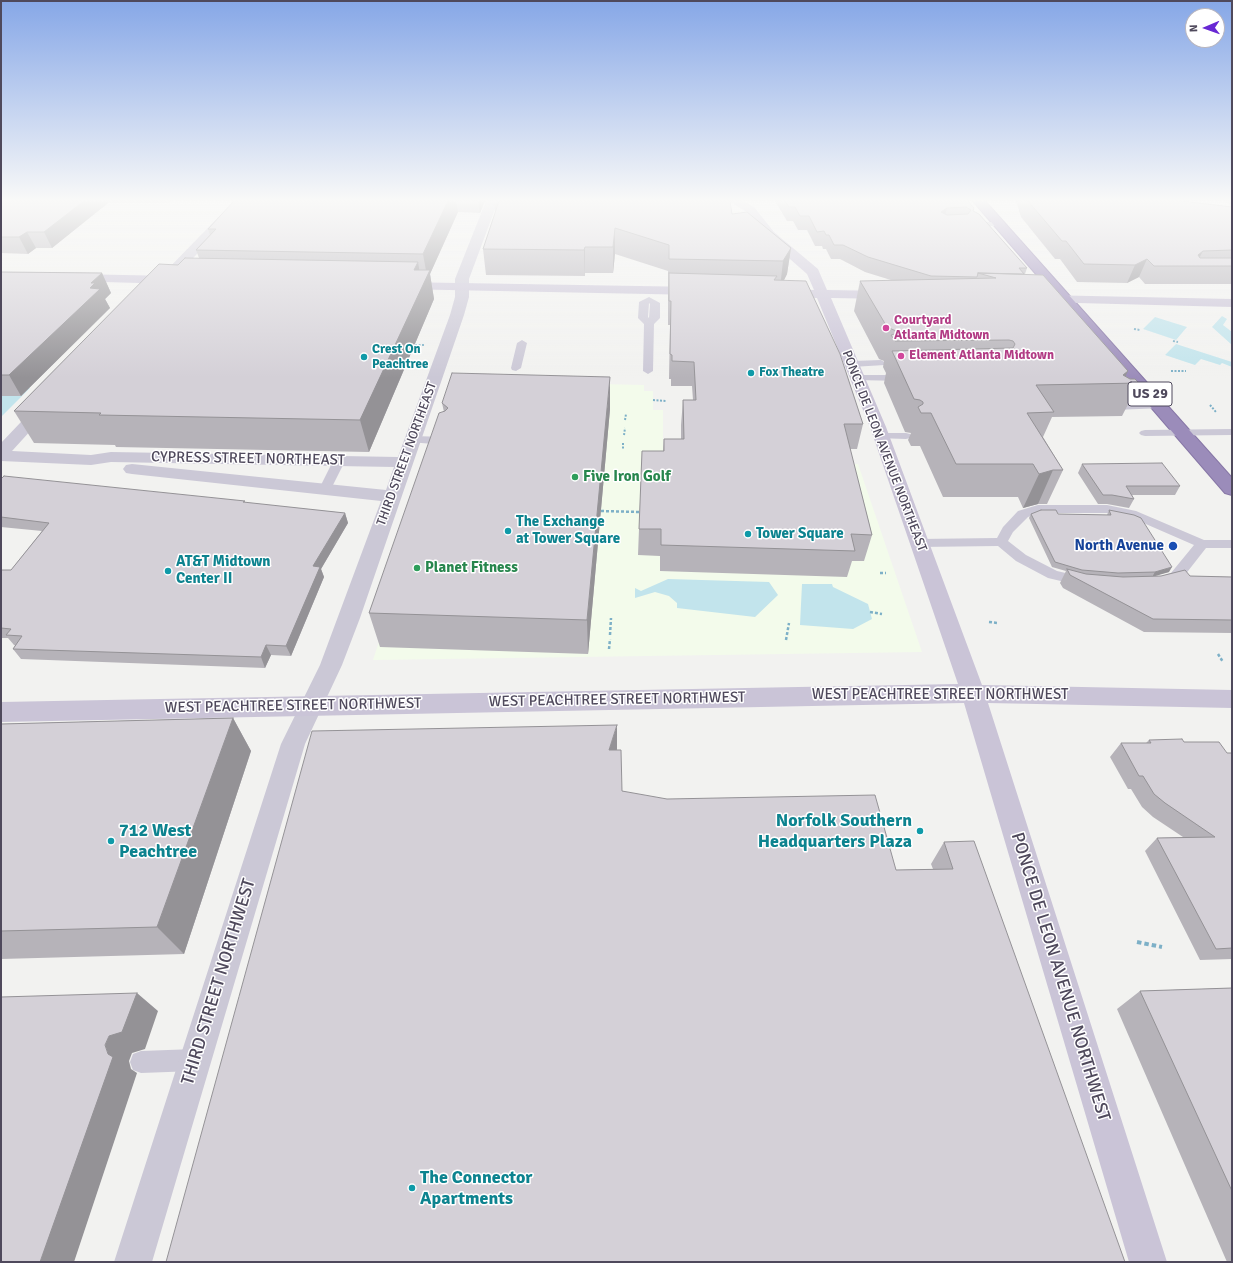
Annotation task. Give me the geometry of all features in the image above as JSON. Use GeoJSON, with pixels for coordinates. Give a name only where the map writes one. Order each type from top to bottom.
{"type":"FeatureCollection","features":[{"type":"Feature","properties":{"kind":"highway","name":"US 29"},"geometry":{"type":"LineString","coordinates":[[1032,260],[1232,488]]}},
{"type":"Feature","properties":{"kind":"main road","name":"PONCE DE LEON AVENUE NORTHEAST"},"geometry":{"type":"LineString","coordinates":[[799,260],[813,272],[858,378],[881,436],[974,693]]}},
{"type":"Feature","properties":{"kind":"main road"},"geometry":{"type":"LineString","coordinates":[[65,278],[184,281]]}},
{"type":"Feature","properties":{"kind":"main road"},"geometry":{"type":"LineString","coordinates":[[387,286],[462,287],[649,295],[715,292]]}},
{"type":"Feature","properties":{"kind":"main road"},"geometry":{"type":"LineString","coordinates":[[768,293],[901,296]]}},
{"type":"Feature","properties":{"kind":"main road"},"geometry":{"type":"LineString","coordinates":[[1032,299],[1232,303]]}},
{"type":"Feature","properties":{"kind":"main road","name":"WEST PEACHTREE STREET NORTHWEST"},"geometry":{"type":"LineString","coordinates":[[1,712],[974,693],[1232,698]]}},
{"type":"Feature","properties":{"kind":"main road","name":"PONCE DE LEON AVENUE NORTHWEST"},"geometry":{"type":"LineString","coordinates":[[974,693],[1148,1262]]}},
{"type":"Feature","properties":{"kind":"street"},"geometry":{"type":"LineString","coordinates":[[152,293],[185,260]]}},
{"type":"Feature","properties":{"kind":"street","name":"THIRD STREET NORTHEAST"},"geometry":{"type":"LineString","coordinates":[[312,706],[331,665],[413,440],[457,315],[462,297],[462,279],[469,260]]}},
{"type":"Feature","properties":{"kind":"street"},"geometry":{"type":"LineString","coordinates":[[1,453],[55,395]]}},
{"type":"Feature","properties":{"kind":"street","name":"CYPRESS STREET NORTHEAST"},"geometry":{"type":"LineString","coordinates":[[1,456],[91,460],[111,457],[405,462]]}},
{"type":"Feature","properties":{"kind":"street","name":"CYPRESS STREET NORTHEAST"},"geometry":{"type":"LineString","coordinates":[[91,460],[94,464],[102,466],[392,496]]}},
{"type":"Feature","properties":{"kind":"street","name":"THIRD STREET NORTHWEST"},"geometry":{"type":"LineString","coordinates":[[133,1262],[293,744],[312,706]]}},
{"type":"Feature","properties":{"kind":"lane"},"geometry":{"type":"LineString","coordinates":[[648,371],[650,323],[642,318],[644,302],[649,295]]}},
{"type":"Feature","properties":{"kind":"lane"},"geometry":{"type":"LineString","coordinates":[[516,368],[522,343]]}},
{"type":"Feature","properties":{"kind":"lane"},"geometry":{"type":"LineString","coordinates":[[852,364],[881,363]]}},
{"type":"Feature","properties":{"kind":"lane"},"geometry":{"type":"LineString","coordinates":[[858,378],[914,378]]}},
{"type":"Feature","properties":{"kind":"lane"},"geometry":{"type":"LineString","coordinates":[[1114,407],[1160,406]]}},
{"type":"Feature","properties":{"kind":"lane"},"geometry":{"type":"LineString","coordinates":[[1145,433],[1231,432]]}},
{"type":"Feature","properties":{"kind":"lane"},"geometry":{"type":"LineString","coordinates":[[881,436],[906,436]]}},
{"type":"Feature","properties":{"kind":"lane"},"geometry":{"type":"LineString","coordinates":[[413,440],[446,441]]}},
{"type":"Feature","properties":{"kind":"lane"},"geometry":{"type":"LineString","coordinates":[[325,489],[339,461]]}},
{"type":"Feature","properties":{"kind":"lane"},"geometry":{"type":"LineString","coordinates":[[1001,542],[1008,530],[1023,514],[1038,509],[1107,509],[1136,515],[1202,544],[1232,544]]}},
{"type":"Feature","properties":{"kind":"lane"},"geometry":{"type":"LineString","coordinates":[[919,543],[1001,542],[1021,558],[1053,575],[1079,581],[1093,582]]}},
{"type":"Feature","properties":{"kind":"lane"},"geometry":{"type":"LineString","coordinates":[[1152,583],[1176,577],[1202,544]]}},
{"type":"Feature","properties":{"kind":"lane"},"geometry":{"type":"LineString","coordinates":[[141,1062],[195,1060]]}},
{"type":"Feature","properties":{"kind":"path"},"geometry":{"type":"LineString","coordinates":[[1134,329],[1140,330]]}},
{"type":"Feature","properties":{"kind":"path"},"geometry":{"type":"LineString","coordinates":[[1173,341],[1178,342]]}},
{"type":"Feature","properties":{"kind":"path"},"geometry":{"type":"LineString","coordinates":[[415,345],[424,346]]}},
{"type":"Feature","properties":{"kind":"path"},"geometry":{"type":"LineString","coordinates":[[1171,371],[1186,371]]}},
{"type":"Feature","properties":{"kind":"path"},"geometry":{"type":"LineString","coordinates":[[653,400],[666,401]]}},
{"type":"Feature","properties":{"kind":"path"},"geometry":{"type":"LineString","coordinates":[[1210,405],[1216,412]]}},
{"type":"Feature","properties":{"kind":"path"},"geometry":{"type":"LineString","coordinates":[[625,420],[626,414]]}},
{"type":"Feature","properties":{"kind":"path"},"geometry":{"type":"LineString","coordinates":[[624,428],[624,435]]}},
{"type":"Feature","properties":{"kind":"path"},"geometry":{"type":"LineString","coordinates":[[623,443],[623,450]]}},
{"type":"Feature","properties":{"kind":"path"},"geometry":{"type":"LineString","coordinates":[[601,511],[640,512]]}},
{"type":"Feature","properties":{"kind":"path"},"geometry":{"type":"LineString","coordinates":[[880,573],[886,573]]}},
{"type":"Feature","properties":{"kind":"path"},"geometry":{"type":"LineString","coordinates":[[870,612],[882,614]]}},
{"type":"Feature","properties":{"kind":"path"},"geometry":{"type":"LineString","coordinates":[[610,635],[611,618]]}},
{"type":"Feature","properties":{"kind":"path"},"geometry":{"type":"LineString","coordinates":[[989,622],[998,623]]}},
{"type":"Feature","properties":{"kind":"path"},"geometry":{"type":"LineString","coordinates":[[786,640],[789,623]]}},
{"type":"Feature","properties":{"kind":"path"},"geometry":{"type":"LineString","coordinates":[[609,649],[610,639]]}},
{"type":"Feature","properties":{"kind":"path"},"geometry":{"type":"LineString","coordinates":[[1218,654],[1223,662]]}},
{"type":"Feature","properties":{"kind":"path"},"geometry":{"type":"LineString","coordinates":[[1137,942],[1162,947]]}},
{"type":"Feature","properties":{"kind":"shaded area"},"geometry":{"type":"Polygon","coordinates":[[[1222,316],[1227,319],[1223,325],[1232,332],[1232,345],[1212,327],[1222,316]]]}},
{"type":"Feature","properties":{"kind":"shaded area"},"geometry":{"type":"Polygon","coordinates":[[[1155,317],[1187,327],[1176,340],[1143,329],[1155,317]]]}},
{"type":"Feature","properties":{"kind":"shaded area"},"geometry":{"type":"Polygon","coordinates":[[[1176,344],[1232,362],[1232,367],[1222,363],[1220,365],[1201,359],[1195,365],[1165,355],[1176,344]]]}},
{"type":"Feature","properties":{"kind":"shaded area"},"geometry":{"type":"Polygon","coordinates":[[[464,381],[644,385],[644,391],[653,391],[653,410],[663,410],[663,458],[858,464],[922,652],[373,660],[464,381]]]}},
{"type":"Feature","properties":{"kind":"shaded area"},"geometry":{"type":"Polygon","coordinates":[[[18,387],[30,388],[1,417],[1,396],[18,387]]]}},
{"type":"Feature","properties":{"kind":"shaded area"},"geometry":{"type":"Polygon","coordinates":[[[668,579],[769,582],[778,595],[755,617],[677,608],[677,603],[669,596],[655,592],[635,598],[635,588],[641,591],[668,579]]]}},
{"type":"Feature","properties":{"kind":"shaded area"},"geometry":{"type":"Polygon","coordinates":[[[802,584],[832,584],[833,587],[868,604],[872,619],[853,629],[800,625],[802,584]]]}},
{"type":"Feature","properties":{"kind":"building"},"geometry":{"type":"Polygon","coordinates":[[[183,260],[418,262],[414,270],[430,270],[360,420],[99,415],[101,413],[14,411],[159,264],[178,265],[183,260]]]}},
{"type":"Feature","properties":{"kind":"building"},"geometry":{"type":"Polygon","coordinates":[[[723,260],[784,260],[783,261],[723,260]]]}},
{"type":"Feature","properties":{"kind":"building"},"geometry":{"type":"Polygon","coordinates":[[[878,260],[1020,260],[1027,268],[1019,268],[1024,274],[978,273],[977,277],[931,276],[878,260]]]}},
{"type":"Feature","properties":{"kind":"building"},"geometry":{"type":"Polygon","coordinates":[[[1081,260],[1145,260],[1135,265],[1084,264],[1081,260]]]}},
{"type":"Feature","properties":{"kind":"building"},"geometry":{"type":"Polygon","coordinates":[[[1148,260],[1232,260],[1232,266],[1154,266],[1148,260]]]}},
{"type":"Feature","properties":{"kind":"building"},"geometry":{"type":"Polygon","coordinates":[[[1,272],[102,273],[91,283],[95,283],[90,288],[100,289],[9,375],[1,375],[1,272]]]}},
{"type":"Feature","properties":{"kind":"building"},"geometry":{"type":"Polygon","coordinates":[[[669,273],[777,276],[774,280],[806,281],[840,354],[863,424],[844,424],[872,535],[851,534],[855,551],[661,545],[661,529],[639,529],[642,451],[664,451],[664,439],[684,439],[683,400],[696,400],[694,362],[672,361],[672,355],[670,354],[671,301],[669,301],[669,273]]]}},
{"type":"Feature","properties":{"kind":"building"},"geometry":{"type":"Polygon","coordinates":[[[978,273],[1043,275],[1128,371],[1123,375],[1130,379],[1135,379],[1139,383],[1036,385],[1054,412],[1027,413],[1063,470],[1053,470],[1039,474],[1033,464],[956,464],[931,413],[921,413],[918,407],[923,404],[923,402],[914,399],[892,351],[1013,348],[1015,344],[1013,341],[1009,340],[895,341],[891,335],[895,334],[896,331],[887,327],[860,281],[996,278],[978,273]]]}},
{"type":"Feature","properties":{"kind":"building","name":"The Exchange at Tower Square"},"geometry":{"type":"Polygon","coordinates":[[[452,373],[610,377],[587,620],[369,613],[439,413],[448,408],[442,403],[452,373]]]}},
{"type":"Feature","properties":{"kind":"building"},"geometry":{"type":"Polygon","coordinates":[[[1162,463],[1180,486],[1126,486],[1134,499],[1103,495],[1082,464],[1162,463]]]}},
{"type":"Feature","properties":{"kind":"building","name":"AT&T Midtown Center II"},"geometry":{"type":"Polygon","coordinates":[[[4,476],[345,513],[313,566],[320,567],[286,646],[266,645],[261,657],[13,649],[22,636],[6,635],[11,629],[1,628],[1,570],[11,570],[49,523],[1,517],[1,479],[4,476]]]}},
{"type":"Feature","properties":{"kind":"building"},"geometry":{"type":"Polygon","coordinates":[[[1041,510],[1056,510],[1058,514],[1111,515],[1109,510],[1134,515],[1141,518],[1172,567],[1155,572],[1118,573],[1082,570],[1055,562],[1031,514],[1041,510]]]}},
{"type":"Feature","properties":{"kind":"building"},"geometry":{"type":"Polygon","coordinates":[[[1067,569],[1086,574],[1123,577],[1161,576],[1185,570],[1190,576],[1232,577],[1232,620],[1153,619],[1070,575],[1067,569]]]}},
{"type":"Feature","properties":{"kind":"building","name":"712 West Peachtree"},"geometry":{"type":"Polygon","coordinates":[[[233,718],[157,927],[1,931],[1,724],[233,718]]]}},
{"type":"Feature","properties":{"kind":"building"},"geometry":{"type":"Polygon","coordinates":[[[617,725],[609,750],[621,750],[622,791],[667,799],[875,795],[896,870],[953,869],[944,842],[974,841],[1125,1262],[166,1262],[312,731],[617,725]]]}},
{"type":"Feature","properties":{"kind":"building"},"geometry":{"type":"Polygon","coordinates":[[[1182,739],[1184,742],[1219,742],[1227,753],[1232,753],[1232,948],[1216,949],[1157,838],[1215,837],[1154,794],[1143,776],[1139,776],[1121,743],[1151,743],[1149,740],[1182,739]]]}},
{"type":"Feature","properties":{"kind":"building"},"geometry":{"type":"Polygon","coordinates":[[[1232,988],[1232,1191],[1140,991],[1232,988]]]}},
{"type":"Feature","properties":{"kind":"building"},"geometry":{"type":"Polygon","coordinates":[[[137,993],[122,1032],[109,1036],[105,1045],[108,1054],[113,1057],[40,1262],[1,1262],[1,997],[137,993]]]}},
{"type":"Feature","properties":{"kind":"place","name":"Courtyard Atlanta Midtown"},"geometry":{"type":"Point","coordinates":[886,328]}},
{"type":"Feature","properties":{"kind":"place","name":"Element Atlanta Midtown"},"geometry":{"type":"Point","coordinates":[901,356]}},
{"type":"Feature","properties":{"kind":"place","name":"Crest On Peachtree"},"geometry":{"type":"Point","coordinates":[364,357]}},
{"type":"Feature","properties":{"kind":"place","name":"Fox Theatre"},"geometry":{"type":"Point","coordinates":[751,373]}},
{"type":"Feature","properties":{"kind":"place","name":"Five Iron Golf"},"geometry":{"type":"Point","coordinates":[575,477]}},
{"type":"Feature","properties":{"kind":"place","name":"The Exchange at Tower Square"},"geometry":{"type":"Point","coordinates":[508,531]}},
{"type":"Feature","properties":{"kind":"place","name":"Tower Square"},"geometry":{"type":"Point","coordinates":[748,534]}},
{"type":"Feature","properties":{"kind":"place","name":"North Avenue"},"geometry":{"type":"Point","coordinates":[1173,546]}},
{"type":"Feature","properties":{"kind":"place","name":"Planet Fitness"},"geometry":{"type":"Point","coordinates":[417,568]}},
{"type":"Feature","properties":{"kind":"place","name":"AT&T Midtown Center II"},"geometry":{"type":"Point","coordinates":[168,571]}},
{"type":"Feature","properties":{"kind":"place","name":"Norfolk Southern Headquarters Plaza"},"geometry":{"type":"Point","coordinates":[920,831]}},
{"type":"Feature","properties":{"kind":"place","name":"712 West Peachtree"},"geometry":{"type":"Point","coordinates":[111,841]}},
{"type":"Feature","properties":{"kind":"place","name":"The Connector Apartments"},"geometry":{"type":"Point","coordinates":[412,1188]}}]}
